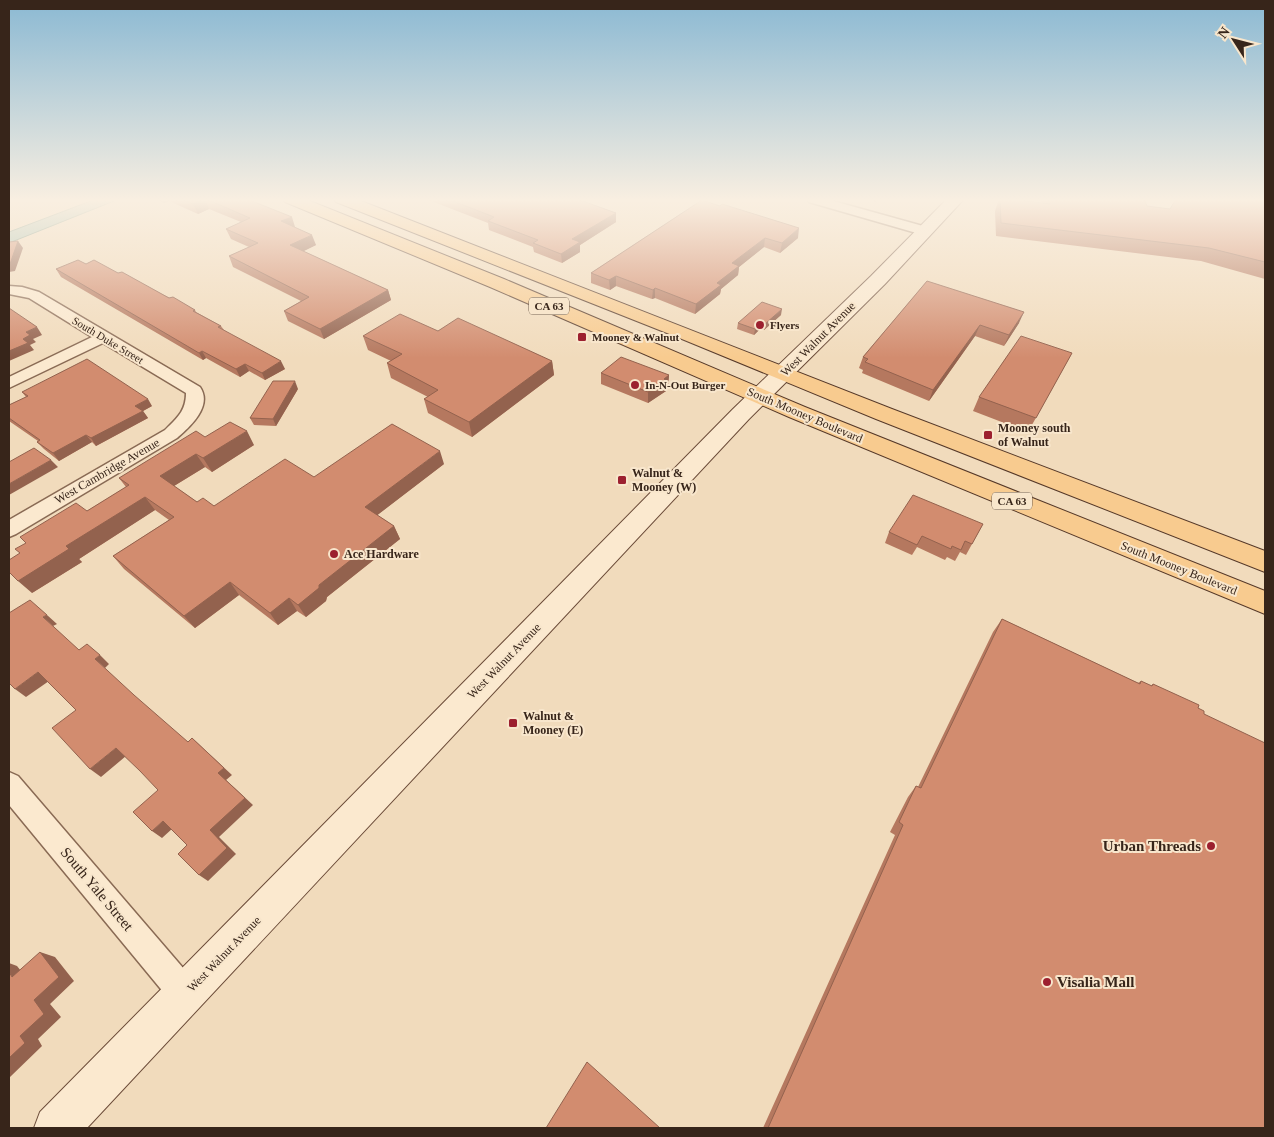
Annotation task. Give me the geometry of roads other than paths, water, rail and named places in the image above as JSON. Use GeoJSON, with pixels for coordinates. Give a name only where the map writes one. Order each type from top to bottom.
{"type":"FeatureCollection","features":[{"type":"Feature","properties":{"kind":"main road","name":"South Mooney Boulevard"},"geometry":{"type":"LineString","coordinates":[[421,252],[759,396],[1265,603]]}},
{"type":"Feature","properties":{"kind":"main road","name":"CA 63"},"geometry":{"type":"LineString","coordinates":[[477,252],[1265,562]]}},
{"type":"Feature","properties":{"kind":"main road","name":"West Walnut Avenue"},"geometry":{"type":"LineString","coordinates":[[56,1128],[619,540],[759,396],[904,252]]}},
{"type":"Feature","properties":{"kind":"street","name":"South Duke Street"},"geometry":{"type":"LineString","coordinates":[[9,290],[22,291],[34,295],[194,390],[195,404]]}},
{"type":"Feature","properties":{"kind":"street"},"geometry":{"type":"LineString","coordinates":[[9,384],[104,337]]}},
{"type":"Feature","properties":{"kind":"street","name":"West Cambridge Avenue"},"geometry":{"type":"LineString","coordinates":[[9,529],[171,434],[192,415],[195,404]]}},
{"type":"Feature","properties":{"kind":"street","name":"South Yale Street"},"geometry":{"type":"LineString","coordinates":[[9,785],[185,994]]}},
{"type":"Feature","properties":{"kind":"place","name":"Flyers"},"geometry":{"type":"Point","coordinates":[760,325]}},
{"type":"Feature","properties":{"kind":"place","name":"Mooney & Walnut"},"geometry":{"type":"Point","coordinates":[582,337]}},
{"type":"Feature","properties":{"kind":"place","name":"In-N-Out Burger"},"geometry":{"type":"Point","coordinates":[635,385]}},
{"type":"Feature","properties":{"kind":"place","name":"Mooney south of Walnut"},"geometry":{"type":"Point","coordinates":[988,435]}},
{"type":"Feature","properties":{"kind":"place","name":"Walnut & Mooney (W)"},"geometry":{"type":"Point","coordinates":[622,480]}},
{"type":"Feature","properties":{"kind":"place","name":"Ace Hardware"},"geometry":{"type":"Point","coordinates":[334,554]}},
{"type":"Feature","properties":{"kind":"place","name":"Walnut & Mooney (E)"},"geometry":{"type":"Point","coordinates":[513,723]}},
{"type":"Feature","properties":{"kind":"place","name":"Urban Threads"},"geometry":{"type":"Point","coordinates":[1211,846]}},
{"type":"Feature","properties":{"kind":"place","name":"Visalia Mall"},"geometry":{"type":"Point","coordinates":[1047,982]}}]}
